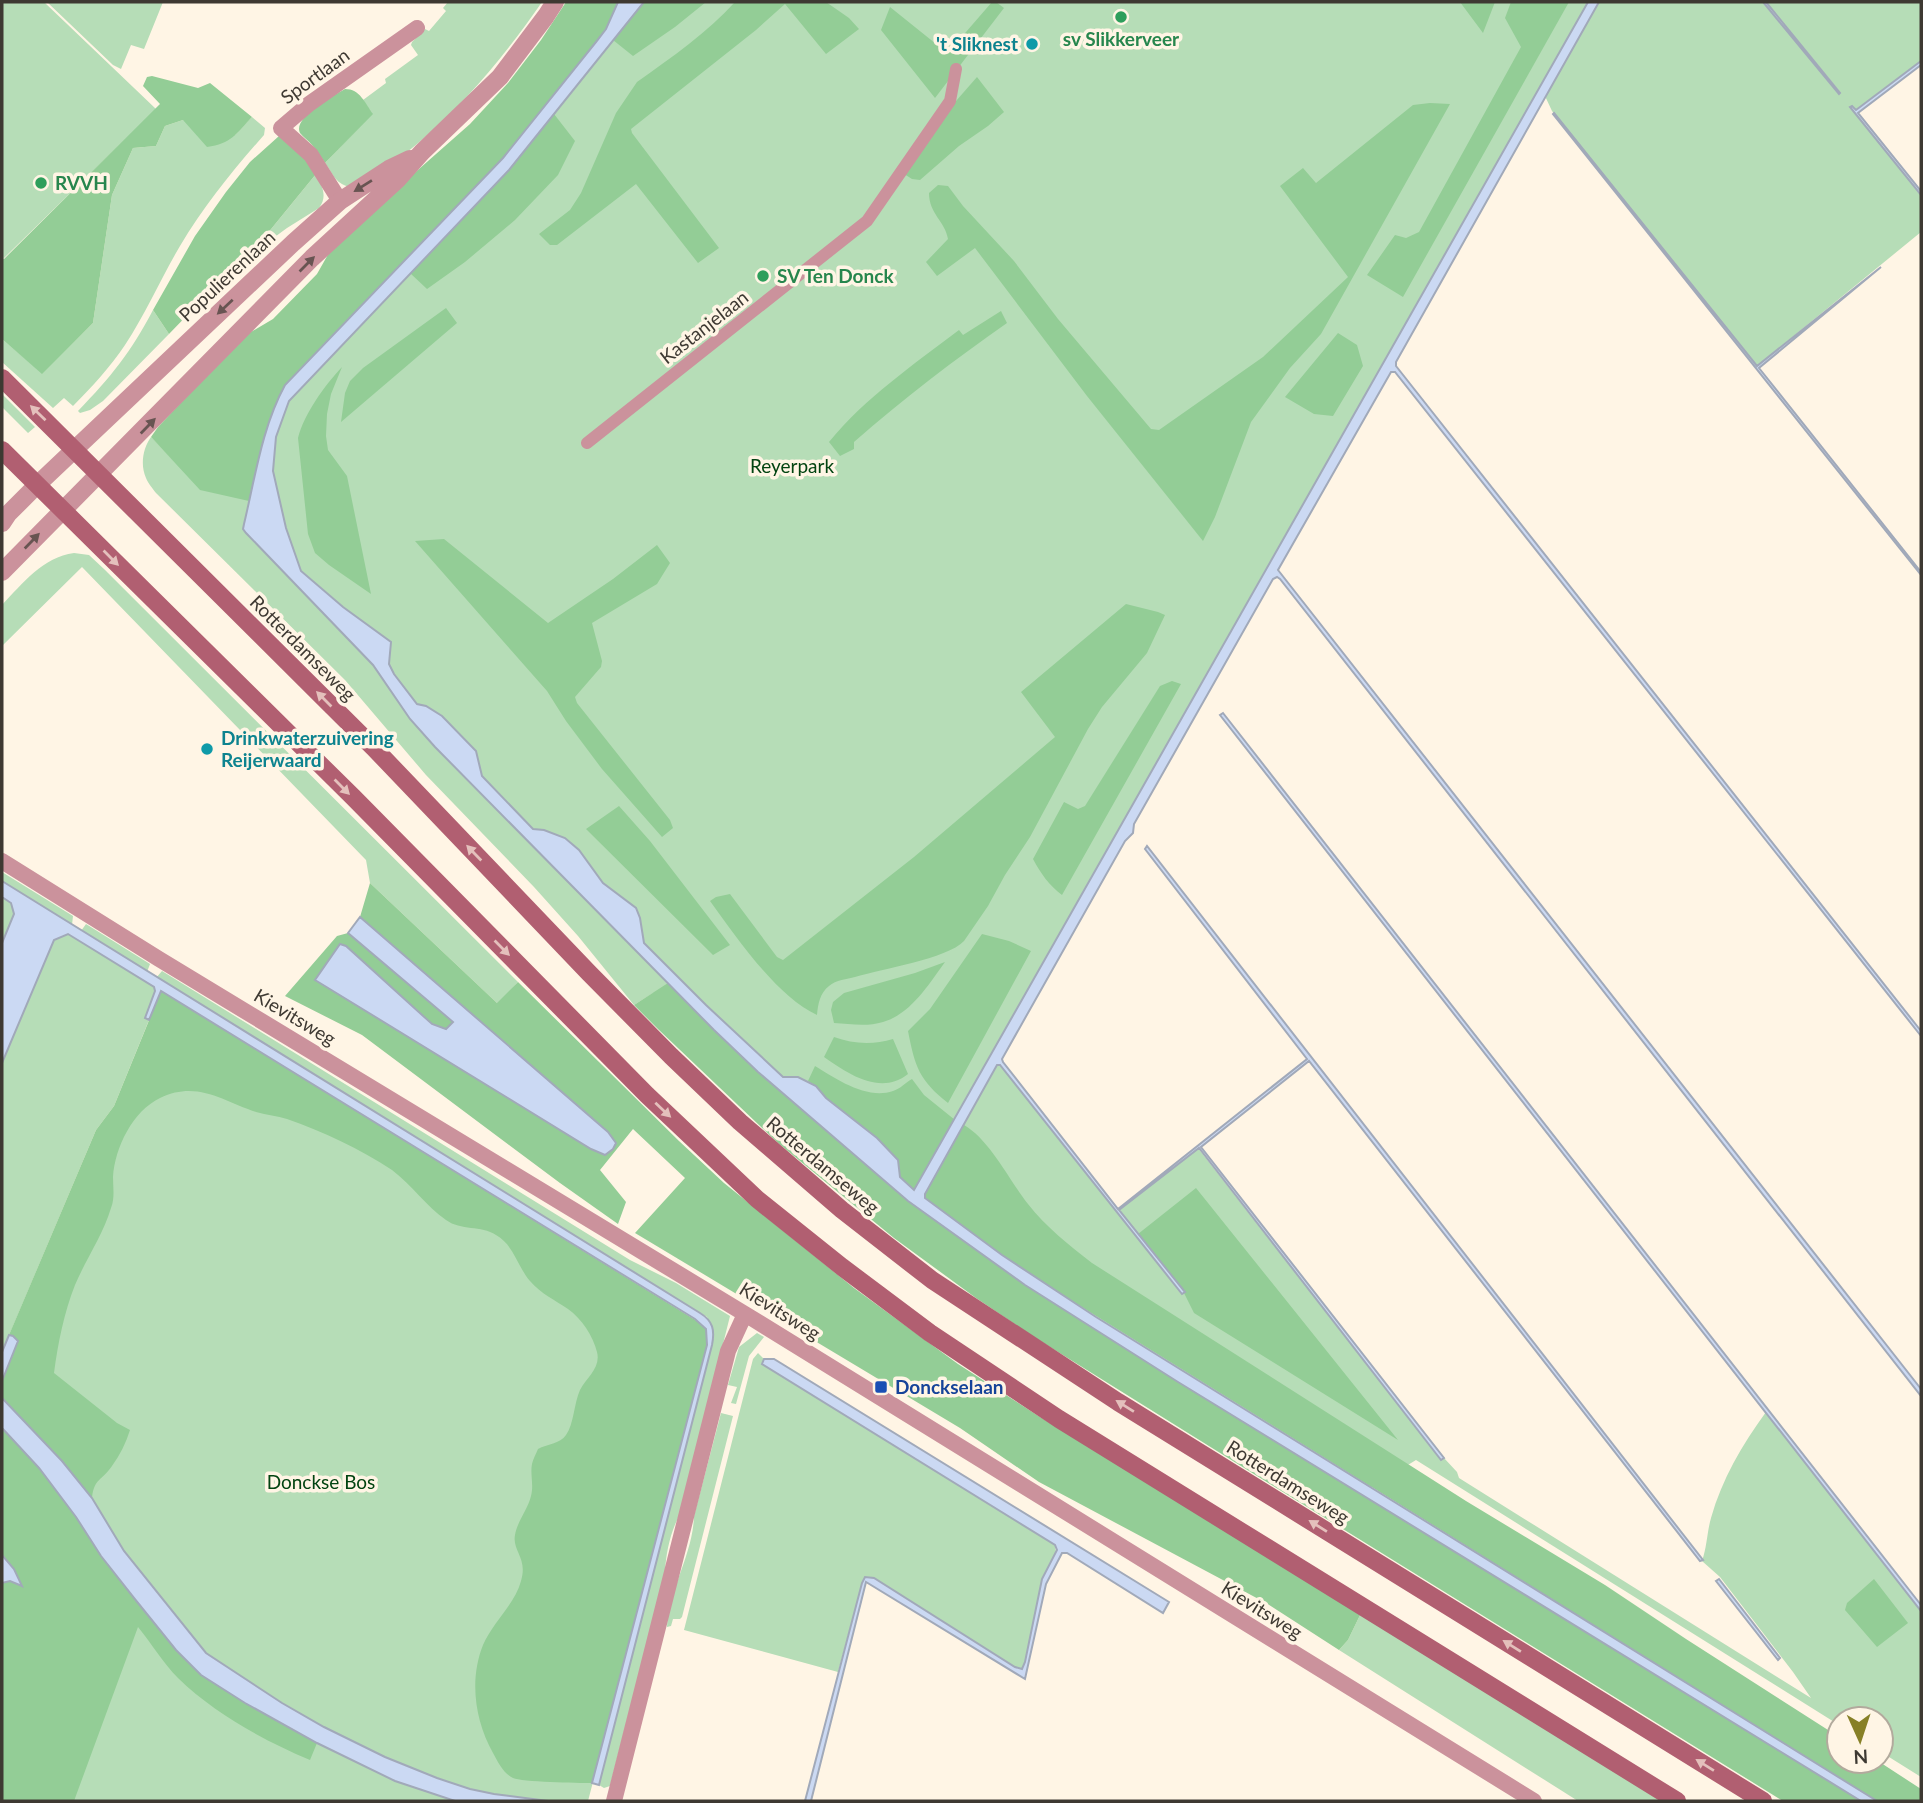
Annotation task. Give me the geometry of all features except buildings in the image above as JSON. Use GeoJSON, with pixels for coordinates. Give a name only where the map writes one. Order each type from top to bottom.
{"type":"FeatureCollection","features":[{"type":"Feature","properties":{"kind":"main road","name":"Rotterdamseweg"},"geometry":{"type":"LineString","coordinates":[[2,378],[373,747],[579,964],[671,1056],[740,1122],[842,1210],[932,1280],[1118,1402],[1763,1801]]}},
{"type":"Feature","properties":{"kind":"main road"},"geometry":{"type":"LineString","coordinates":[[2,450],[363,807],[647,1095],[757,1199],[789,1225],[930,1333],[1059,1419],[1677,1801]]}},
{"type":"Feature","properties":{"kind":"street","name":"Populierenlaan"},"geometry":{"type":"LineString","coordinates":[[2,572],[312,258],[398,179],[422,152],[500,77],[555,2]]}},
{"type":"Feature","properties":{"kind":"street","name":"Sportlaan"},"geometry":{"type":"LineString","coordinates":[[340,201],[311,155],[281,128],[309,104],[417,28]]}},
{"type":"Feature","properties":{"kind":"street","name":"Kastanjelaan"},"geometry":{"type":"LineString","coordinates":[[587,443],[867,221],[950,101],[956,68]]}},
{"type":"Feature","properties":{"kind":"street","name":"Populierenlaan"},"geometry":{"type":"LineString","coordinates":[[2,523],[74,449],[292,243],[340,201],[389,169],[422,152]]}},
{"type":"Feature","properties":{"kind":"street","name":"Kievitsweg"},"geometry":{"type":"LineString","coordinates":[[2,861],[745,1314],[1534,1801]]}},
{"type":"Feature","properties":{"kind":"street"},"geometry":{"type":"LineString","coordinates":[[614,1801],[728,1352],[745,1314]]}},
{"type":"Feature","properties":{"kind":"green space","name":"RVVH"},"geometry":{"type":"Polygon","coordinates":[[[2,2],[44,2],[156,109],[3,259],[2,258],[2,2]]]}},
{"type":"Feature","properties":{"kind":"green space"},"geometry":{"type":"Polygon","coordinates":[[[47,2],[163,2],[144,49],[131,45],[121,69],[113,65],[47,2]]]}},
{"type":"Feature","properties":{"kind":"green space"},"geometry":{"type":"Polygon","coordinates":[[[448,2],[542,2],[484,77],[435,128],[401,156],[349,187],[340,183],[325,163],[372,114],[363,100],[386,83],[385,79],[418,55],[411,45],[412,42],[425,29],[429,31],[446,11],[443,8],[448,2]]]}},
{"type":"Feature","properties":{"kind":"green space"},"geometry":{"type":"Polygon","coordinates":[[[566,2],[618,2],[606,29],[503,158],[285,385],[260,456],[249,501],[200,490],[151,437],[158,427],[244,336],[273,319],[317,274],[334,244],[470,124],[508,83],[566,2]]]}},
{"type":"Feature","properties":{"kind":"green space","name":"Reyerpark"},"geometry":{"type":"Polygon","coordinates":[[[572,2],[1591,2],[997,1065],[1000,1065],[1126,1224],[1128,1222],[1119,1210],[1198,1148],[1441,1460],[1444,1458],[1459,1478],[1811,1698],[1720,1577],[1702,1561],[1711,1518],[1727,1476],[1766,1412],[1921,1611],[1921,1777],[1895,1761],[1895,1705],[1825,1705],[1825,1716],[1416,1460],[1339,1507],[1066,1338],[653,993],[634,1005],[578,936],[426,775],[345,680],[153,490],[144,473],[143,462],[144,451],[151,437],[175,462],[508,88],[572,2]]]}},
{"type":"Feature","properties":{"kind":"green space"},"geometry":{"type":"Polygon","coordinates":[[[644,2],[706,2],[633,56],[613,40],[644,2]]]}},
{"type":"Feature","properties":{"kind":"green space"},"geometry":{"type":"Polygon","coordinates":[[[735,2],[826,2],[849,18],[859,29],[826,54],[785,4],[631,129],[719,248],[698,263],[636,184],[557,245],[550,245],[539,234],[570,210],[581,193],[616,113],[637,82],[701,34],[735,2]]]}},
{"type":"Feature","properties":{"kind":"green space"},"geometry":{"type":"Polygon","coordinates":[[[992,2],[1004,8],[935,98],[881,30],[890,7],[946,52],[992,2]]]}},
{"type":"Feature","properties":{"kind":"green space"},"geometry":{"type":"Polygon","coordinates":[[[1460,2],[1495,2],[1483,33],[1460,2]]]}},
{"type":"Feature","properties":{"kind":"green space"},"geometry":{"type":"Polygon","coordinates":[[[1511,2],[1569,2],[1403,297],[1367,275],[1395,235],[1406,238],[1419,232],[1521,47],[1505,18],[1511,2]]]}},
{"type":"Feature","properties":{"kind":"green space"},"geometry":{"type":"Polygon","coordinates":[[[1599,2],[1763,2],[1839,94],[1766,2],[1921,2],[1921,61],[1855,111],[1850,107],[1921,195],[1921,232],[1757,366],[1552,111],[1545,96],[1599,2]]]}},
{"type":"Feature","properties":{"kind":"green space"},"geometry":{"type":"Polygon","coordinates":[[[147,77],[198,88],[210,83],[252,117],[233,137],[215,146],[207,147],[183,120],[165,126],[156,146],[133,148],[112,195],[93,323],[42,374],[2,339],[2,258],[4,259],[160,104],[143,86],[147,77]]]}},
{"type":"Feature","properties":{"kind":"green space"},"geometry":{"type":"Polygon","coordinates":[[[977,77],[1004,112],[920,180],[912,179],[901,172],[956,101],[977,77]]]}},
{"type":"Feature","properties":{"kind":"green space"},"geometry":{"type":"Polygon","coordinates":[[[345,89],[355,91],[373,114],[325,163],[300,133],[299,127],[315,108],[345,89]]]}},
{"type":"Feature","properties":{"kind":"green space"},"geometry":{"type":"Polygon","coordinates":[[[1450,104],[1321,334],[1290,368],[1251,422],[1215,517],[1203,541],[1087,396],[975,248],[937,276],[926,262],[948,239],[932,207],[929,193],[938,185],[948,186],[1014,261],[1058,319],[1151,429],[1159,430],[1263,357],[1348,277],[1280,186],[1303,168],[1316,183],[1413,105],[1450,104]]]}},
{"type":"Feature","properties":{"kind":"green space"},"geometry":{"type":"Polygon","coordinates":[[[554,114],[575,141],[558,175],[515,220],[465,262],[427,289],[410,273],[509,170],[554,114]]]}},
{"type":"Feature","properties":{"kind":"green space"},"geometry":{"type":"Polygon","coordinates":[[[252,117],[265,128],[264,135],[219,189],[189,231],[125,345],[73,406],[64,398],[53,408],[2,362],[2,339],[42,373],[93,323],[112,195],[133,148],[156,146],[165,126],[183,120],[235,135],[252,117]]]}},
{"type":"Feature","properties":{"kind":"green space"},"geometry":{"type":"Polygon","coordinates":[[[279,136],[304,157],[316,174],[249,256],[230,271],[169,334],[153,310],[195,236],[226,192],[250,162],[279,136]]]}},
{"type":"Feature","properties":{"kind":"green space"},"geometry":{"type":"Polygon","coordinates":[[[316,174],[324,195],[319,208],[249,256],[316,174]]]}},
{"type":"Feature","properties":{"kind":"green space"},"geometry":{"type":"Polygon","coordinates":[[[446,308],[457,323],[341,422],[345,393],[350,381],[363,368],[446,308]]]}},
{"type":"Feature","properties":{"kind":"green space"},"geometry":{"type":"Polygon","coordinates":[[[153,310],[169,334],[103,401],[80,413],[78,411],[128,351],[153,310]]]}},
{"type":"Feature","properties":{"kind":"green space"},"geometry":{"type":"Polygon","coordinates":[[[1001,311],[1007,323],[910,395],[854,442],[854,449],[840,456],[829,442],[874,396],[959,330],[963,335],[1001,311]]]}},
{"type":"Feature","properties":{"kind":"green space"},"geometry":{"type":"Polygon","coordinates":[[[1338,333],[1357,345],[1363,366],[1333,416],[1314,414],[1285,397],[1338,333]]]}},
{"type":"Feature","properties":{"kind":"green space"},"geometry":{"type":"Polygon","coordinates":[[[342,367],[331,394],[326,436],[328,450],[347,476],[371,594],[315,553],[308,534],[298,438],[316,400],[342,367]]]}},
{"type":"Feature","properties":{"kind":"green space"},"geometry":{"type":"Polygon","coordinates":[[[2,394],[35,427],[28,433],[2,407],[2,394]]]}},
{"type":"Feature","properties":{"kind":"green space"},"geometry":{"type":"Polygon","coordinates":[[[444,539],[548,623],[657,545],[670,563],[657,584],[592,623],[602,661],[601,667],[575,697],[670,820],[673,828],[662,837],[602,769],[547,691],[415,541],[444,539]]]}},
{"type":"Feature","properties":{"kind":"green space"},"geometry":{"type":"Polygon","coordinates":[[[63,555],[89,555],[104,569],[518,982],[498,1004],[370,883],[366,860],[82,567],[2,646],[2,605],[43,565],[63,555]]]}},
{"type":"Feature","properties":{"kind":"green space"},"geometry":{"type":"Polygon","coordinates":[[[1126,604],[1165,615],[1147,653],[1102,707],[1088,729],[1030,837],[964,941],[929,958],[835,982],[822,995],[817,1015],[787,995],[758,965],[710,901],[730,894],[777,957],[783,960],[914,857],[1055,737],[1021,692],[1126,604]]]}},
{"type":"Feature","properties":{"kind":"green space"},"geometry":{"type":"Polygon","coordinates":[[[1172,681],[1181,684],[1062,895],[1046,879],[1033,859],[1064,802],[1078,809],[1085,806],[1160,686],[1172,681]]]}},
{"type":"Feature","properties":{"kind":"green space"},"geometry":{"type":"Polygon","coordinates":[[[619,806],[650,841],[730,945],[713,955],[586,829],[619,806]]]}},
{"type":"Feature","properties":{"kind":"green space"},"geometry":{"type":"Polygon","coordinates":[[[2,872],[73,916],[72,925],[2,881],[2,872]]]}},
{"type":"Feature","properties":{"kind":"green space"},"geometry":{"type":"Polygon","coordinates":[[[370,883],[497,1003],[518,982],[724,1183],[854,1288],[958,1364],[1040,1417],[1362,1611],[1348,1640],[1339,1650],[1266,1603],[1039,1482],[960,1428],[635,1233],[685,1178],[633,1129],[600,1170],[626,1202],[618,1224],[362,1035],[285,996],[337,936],[348,933],[453,1022],[446,1029],[432,1024],[341,944],[316,981],[591,1149],[616,1143],[608,1132],[360,917],[370,883]]]}},
{"type":"Feature","properties":{"kind":"green space"},"geometry":{"type":"Polygon","coordinates":[[[2,897],[11,903],[14,914],[2,943],[2,897]]]}},
{"type":"Feature","properties":{"kind":"green space"},"geometry":{"type":"Polygon","coordinates":[[[86,924],[150,964],[147,972],[81,931],[86,924]]]}},
{"type":"Feature","properties":{"kind":"green space"},"geometry":{"type":"Polygon","coordinates":[[[68,934],[154,987],[155,991],[145,1018],[149,1020],[114,1106],[96,1130],[2,1352],[2,1063],[54,940],[68,934]]]}},
{"type":"Feature","properties":{"kind":"green space"},"geometry":{"type":"Polygon","coordinates":[[[982,934],[1009,941],[1031,951],[948,1103],[924,1080],[913,1054],[908,1031],[930,1009],[982,934]]]}},
{"type":"Feature","properties":{"kind":"green space"},"geometry":{"type":"Polygon","coordinates":[[[945,962],[926,989],[911,1005],[893,1018],[871,1024],[834,1023],[831,1010],[833,1002],[844,993],[945,962]]]}},
{"type":"Feature","properties":{"kind":"green space"},"geometry":{"type":"Polygon","coordinates":[[[162,971],[630,1260],[676,1283],[730,1316],[681,1512],[670,1541],[665,1572],[610,1786],[604,1788],[599,1785],[712,1345],[714,1335],[707,1317],[156,978],[162,971]]]}},
{"type":"Feature","properties":{"kind":"green space"},"geometry":{"type":"Polygon","coordinates":[[[668,983],[758,1072],[908,1201],[1025,1285],[1178,1382],[1861,1801],[1783,1801],[1034,1337],[976,1298],[894,1238],[778,1143],[634,1005],[668,983]]]}},
{"type":"Feature","properties":{"kind":"green space"},"geometry":{"type":"Polygon","coordinates":[[[161,991],[702,1324],[706,1329],[707,1345],[592,1783],[538,1781],[509,1776],[487,1741],[478,1714],[476,1672],[483,1645],[514,1597],[523,1573],[515,1535],[531,1496],[533,1460],[538,1449],[557,1442],[566,1435],[580,1390],[595,1368],[598,1358],[593,1340],[582,1323],[568,1309],[534,1286],[507,1244],[496,1235],[458,1226],[446,1220],[392,1170],[328,1135],[210,1094],[186,1091],[173,1093],[150,1104],[127,1131],[114,1166],[112,1204],[104,1228],[75,1285],[60,1339],[54,1373],[117,1423],[130,1430],[118,1458],[97,1483],[92,1498],[62,1461],[2,1398],[2,1381],[14,1352],[13,1336],[9,1335],[96,1130],[114,1106],[161,991]]]}},
{"type":"Feature","properties":{"kind":"green space","name":"Donckse Bos"},"geometry":{"type":"Polygon","coordinates":[[[167,1009],[707,1345],[588,1801],[2,1801],[2,1400],[167,1009]]]}},
{"type":"Feature","properties":{"kind":"green space"},"geometry":{"type":"Polygon","coordinates":[[[834,1037],[863,1043],[893,1039],[908,1074],[887,1083],[876,1083],[854,1076],[824,1057],[834,1037]]]}},
{"type":"Feature","properties":{"kind":"green space"},"geometry":{"type":"Polygon","coordinates":[[[815,1066],[852,1087],[873,1093],[893,1091],[912,1079],[924,1095],[955,1120],[914,1191],[900,1177],[898,1160],[877,1138],[808,1081],[815,1066]]]}},
{"type":"Feature","properties":{"kind":"green space"},"geometry":{"type":"Polygon","coordinates":[[[964,1125],[991,1150],[1042,1220],[1092,1263],[1466,1501],[1605,1585],[1825,1728],[1825,1769],[1032,1276],[951,1219],[925,1198],[964,1125]]]}},
{"type":"Feature","properties":{"kind":"green space"},"geometry":{"type":"Polygon","coordinates":[[[1196,1188],[1398,1440],[1194,1313],[1185,1292],[1138,1234],[1196,1188]]]}},
{"type":"Feature","properties":{"kind":"green space"},"geometry":{"type":"Polygon","coordinates":[[[757,1333],[764,1337],[749,1356],[736,1404],[731,1403],[737,1387],[728,1385],[739,1347],[757,1333]]]}},
{"type":"Feature","properties":{"kind":"green space"},"geometry":{"type":"Polygon","coordinates":[[[758,1353],[764,1359],[762,1364],[1055,1545],[1056,1552],[1042,1580],[1022,1669],[874,1578],[866,1577],[862,1583],[838,1672],[684,1630],[753,1359],[758,1353]]]}},
{"type":"Feature","properties":{"kind":"green space"},"geometry":{"type":"Polygon","coordinates":[[[721,1413],[733,1416],[682,1617],[673,1619],[671,1626],[667,1627],[672,1599],[690,1544],[694,1516],[721,1413]]]}},
{"type":"Feature","properties":{"kind":"green space"},"geometry":{"type":"Polygon","coordinates":[[[2,1427],[39,1468],[101,1556],[176,1650],[245,1703],[317,1743],[310,1760],[257,1735],[192,1691],[173,1672],[138,1627],[74,1801],[2,1801],[2,1583],[10,1581],[21,1586],[2,1555],[2,1427]]]}},
{"type":"Feature","properties":{"kind":"green space"},"geometry":{"type":"Polygon","coordinates":[[[1874,1579],[1908,1623],[1877,1647],[1845,1610],[1847,1603],[1874,1579]]]}},
{"type":"Feature","properties":{"kind":"green space"},"geometry":{"type":"Polygon","coordinates":[[[1362,1611],[1669,1801],[1578,1801],[1339,1650],[1348,1640],[1362,1611]]]}},
{"type":"Feature","properties":{"kind":"green space"},"geometry":{"type":"Polygon","coordinates":[[[1895,1772],[1921,1789],[1921,1801],[1877,1801],[1835,1775],[1895,1775],[1895,1772]]]}},
{"type":"Feature","properties":{"kind":"water"},"geometry":{"type":"Polygon","coordinates":[[[618,2],[644,2],[509,170],[289,401],[276,437],[273,471],[286,528],[301,571],[343,607],[391,642],[389,664],[394,674],[417,704],[442,716],[476,751],[482,776],[533,829],[565,838],[579,850],[603,883],[636,908],[644,943],[783,1077],[798,1077],[816,1086],[826,1098],[877,1138],[898,1160],[900,1177],[914,1190],[1588,2],[1599,2],[1396,366],[1921,1031],[1921,1036],[1395,372],[1391,372],[1278,570],[1921,1389],[1921,1396],[1277,577],[1273,579],[1134,824],[1133,833],[1125,841],[1002,1059],[1003,1062],[1118,1209],[1307,1059],[1145,849],[1147,846],[1703,1560],[1700,1561],[1309,1061],[1201,1147],[1444,1458],[1441,1460],[1199,1148],[1119,1210],[1185,1292],[1182,1294],[1000,1065],[997,1065],[925,1198],[1002,1255],[1096,1317],[1825,1769],[1825,1775],[1835,1775],[1877,1801],[1861,1801],[1178,1382],[1025,1285],[908,1201],[758,1072],[714,1030],[435,747],[410,719],[373,665],[243,529],[265,435],[285,385],[503,158],[606,29],[618,2]]]}},
{"type":"Feature","properties":{"kind":"water"},"geometry":{"type":"Polygon","coordinates":[[[1763,2],[1766,2],[1839,94],[1763,2]]]}},
{"type":"Feature","properties":{"kind":"water"},"geometry":{"type":"Polygon","coordinates":[[[1921,61],[1921,65],[1858,113],[1921,191],[1921,195],[1850,107],[1856,110],[1921,61]]]}},
{"type":"Feature","properties":{"kind":"water"},"geometry":{"type":"Polygon","coordinates":[[[1553,114],[1757,366],[1881,267],[1759,368],[1921,575],[1553,114]]]}},
{"type":"Feature","properties":{"kind":"water"},"geometry":{"type":"Polygon","coordinates":[[[1223,713],[1921,1605],[1921,1611],[1220,715],[1223,713]]]}},
{"type":"Feature","properties":{"kind":"water"},"geometry":{"type":"Polygon","coordinates":[[[2,881],[700,1313],[710,1323],[713,1330],[712,1345],[599,1785],[592,1783],[707,1345],[706,1329],[695,1319],[161,991],[149,1020],[145,1018],[154,987],[68,934],[54,940],[2,1063],[2,943],[14,914],[11,903],[2,897],[2,881]]]}},
{"type":"Feature","properties":{"kind":"water"},"geometry":{"type":"Polygon","coordinates":[[[360,917],[608,1132],[616,1143],[613,1149],[605,1155],[591,1149],[315,980],[340,944],[346,946],[432,1024],[446,1029],[453,1022],[348,933],[360,917]]]}},
{"type":"Feature","properties":{"kind":"water"},"geometry":{"type":"Polygon","coordinates":[[[9,1335],[18,1341],[2,1381],[2,1352],[9,1335]]]}},
{"type":"Feature","properties":{"kind":"water"},"geometry":{"type":"Polygon","coordinates":[[[764,1359],[774,1359],[1169,1602],[1163,1613],[1067,1553],[1062,1553],[1046,1584],[1025,1679],[866,1582],[811,1801],[805,1801],[865,1577],[874,1578],[1022,1669],[1042,1579],[1057,1550],[1055,1545],[762,1364],[764,1359]]]}},
{"type":"Feature","properties":{"kind":"water"},"geometry":{"type":"Polygon","coordinates":[[[2,1398],[62,1461],[92,1498],[124,1551],[206,1653],[282,1703],[385,1757],[470,1789],[548,1801],[455,1801],[395,1781],[317,1743],[201,1675],[176,1650],[134,1598],[39,1468],[2,1428],[2,1398]]]}},
{"type":"Feature","properties":{"kind":"water"},"geometry":{"type":"Polygon","coordinates":[[[2,1555],[14,1569],[22,1586],[10,1581],[2,1583],[2,1555]]]}},
{"type":"Feature","properties":{"kind":"water"},"geometry":{"type":"Polygon","coordinates":[[[1719,1579],[1780,1658],[1778,1660],[1716,1581],[1719,1579]]]}},
{"type":"Feature","properties":{"kind":"place","name":"sv Slikkerveer"},"geometry":{"type":"Point","coordinates":[1121,17]}},
{"type":"Feature","properties":{"kind":"place","name":"'t Sliknest"},"geometry":{"type":"Point","coordinates":[1032,44]}},
{"type":"Feature","properties":{"kind":"place","name":"RVVH"},"geometry":{"type":"Point","coordinates":[41,183]}},
{"type":"Feature","properties":{"kind":"place","name":"SV Ten Donck"},"geometry":{"type":"Point","coordinates":[763,276]}},
{"type":"Feature","properties":{"kind":"place","name":"Drinkwaterzuivering Reijerwaard"},"geometry":{"type":"Point","coordinates":[207,749]}},
{"type":"Feature","properties":{"kind":"place","name":"Donckselaan"},"geometry":{"type":"Point","coordinates":[881,1387]}}]}
